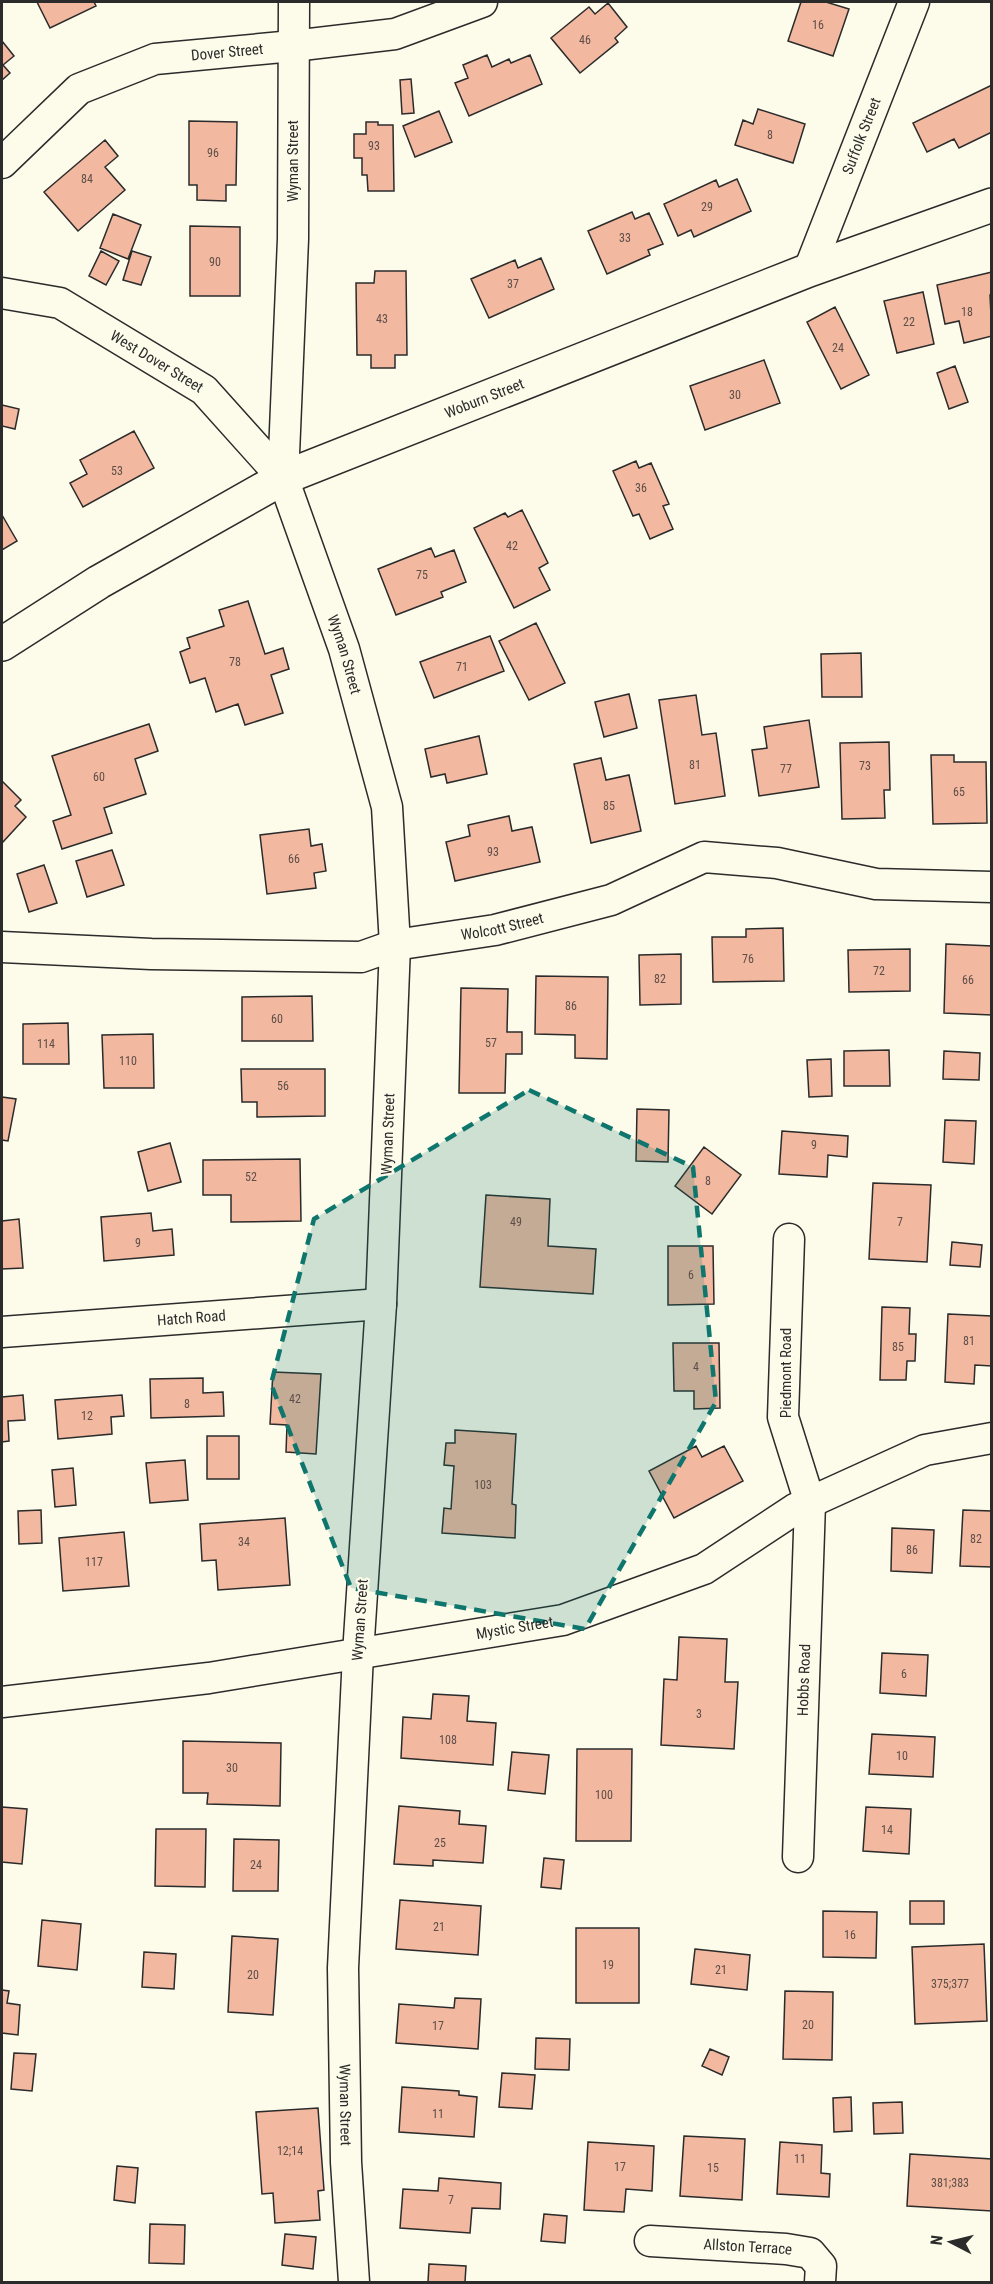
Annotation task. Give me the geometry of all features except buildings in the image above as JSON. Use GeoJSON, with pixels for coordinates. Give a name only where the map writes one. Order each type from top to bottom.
{"type":"FeatureCollection","features":[{"type":"Feature","properties":{"kind":"street","name":"Wyman Street"},"geometry":{"type":"LineString","coordinates":[[294,2],[293,239],[284,477],[344,649],[387,807],[395,945],[381,1304],[358,1654],[343,1968],[346,2162],[354,2283]]}},
{"type":"Feature","properties":{"kind":"street","name":"Dover Street"},"geometry":{"type":"LineString","coordinates":[[2,163],[79,89],[155,58],[395,34],[482,2]]}},
{"type":"Feature","properties":{"kind":"street","name":"Suffolk Street"},"geometry":{"type":"LineString","coordinates":[[809,270],[914,2]]}},
{"type":"Feature","properties":{"kind":"street","name":"Woburn Street"},"geometry":{"type":"LineString","coordinates":[[2,644],[99,582],[284,477],[809,270],[992,205]]}},
{"type":"Feature","properties":{"kind":"street","name":"West Dover Street"},"geometry":{"type":"LineString","coordinates":[[2,293],[60,303],[204,390],[284,477]]}},
{"type":"Feature","properties":{"kind":"street","name":"Wolcott Street"},"geometry":{"type":"LineString","coordinates":[[2,947],[151,954],[361,957],[395,945],[495,930],[611,900],[704,857],[777,862],[876,884],[992,887]]}},
{"type":"Feature","properties":{"kind":"street","name":"Piedmont Road"},"geometry":{"type":"LineString","coordinates":[[789,1239],[783,1417],[810,1503]]}},
{"type":"Feature","properties":{"kind":"street","name":"Hatch Road"},"geometry":{"type":"LineString","coordinates":[[2,1332],[381,1304]]}},
{"type":"Feature","properties":{"kind":"street","name":"Mystic Street"},"geometry":{"type":"LineString","coordinates":[[2,1702],[209,1678],[563,1620],[704,1569],[795,1509],[925,1450],[992,1438]]}},
{"type":"Feature","properties":{"kind":"street","name":"Hobbs Road"},"geometry":{"type":"LineString","coordinates":[[798,1857],[810,1503]]}},
{"type":"Feature","properties":{"kind":"street","name":"Allston Terrace"},"geometry":{"type":"LineString","coordinates":[[650,2241],[786,2248],[810,2253],[821,2266],[820,2283]]}},
{"type":"Feature","properties":{"kind":"highlighted area"},"geometry":{"type":"Polygon","coordinates":[[[529,1090],[693,1167],[716,1402],[585,1629],[351,1588],[271,1384],[314,1219],[529,1090]]]}}]}
